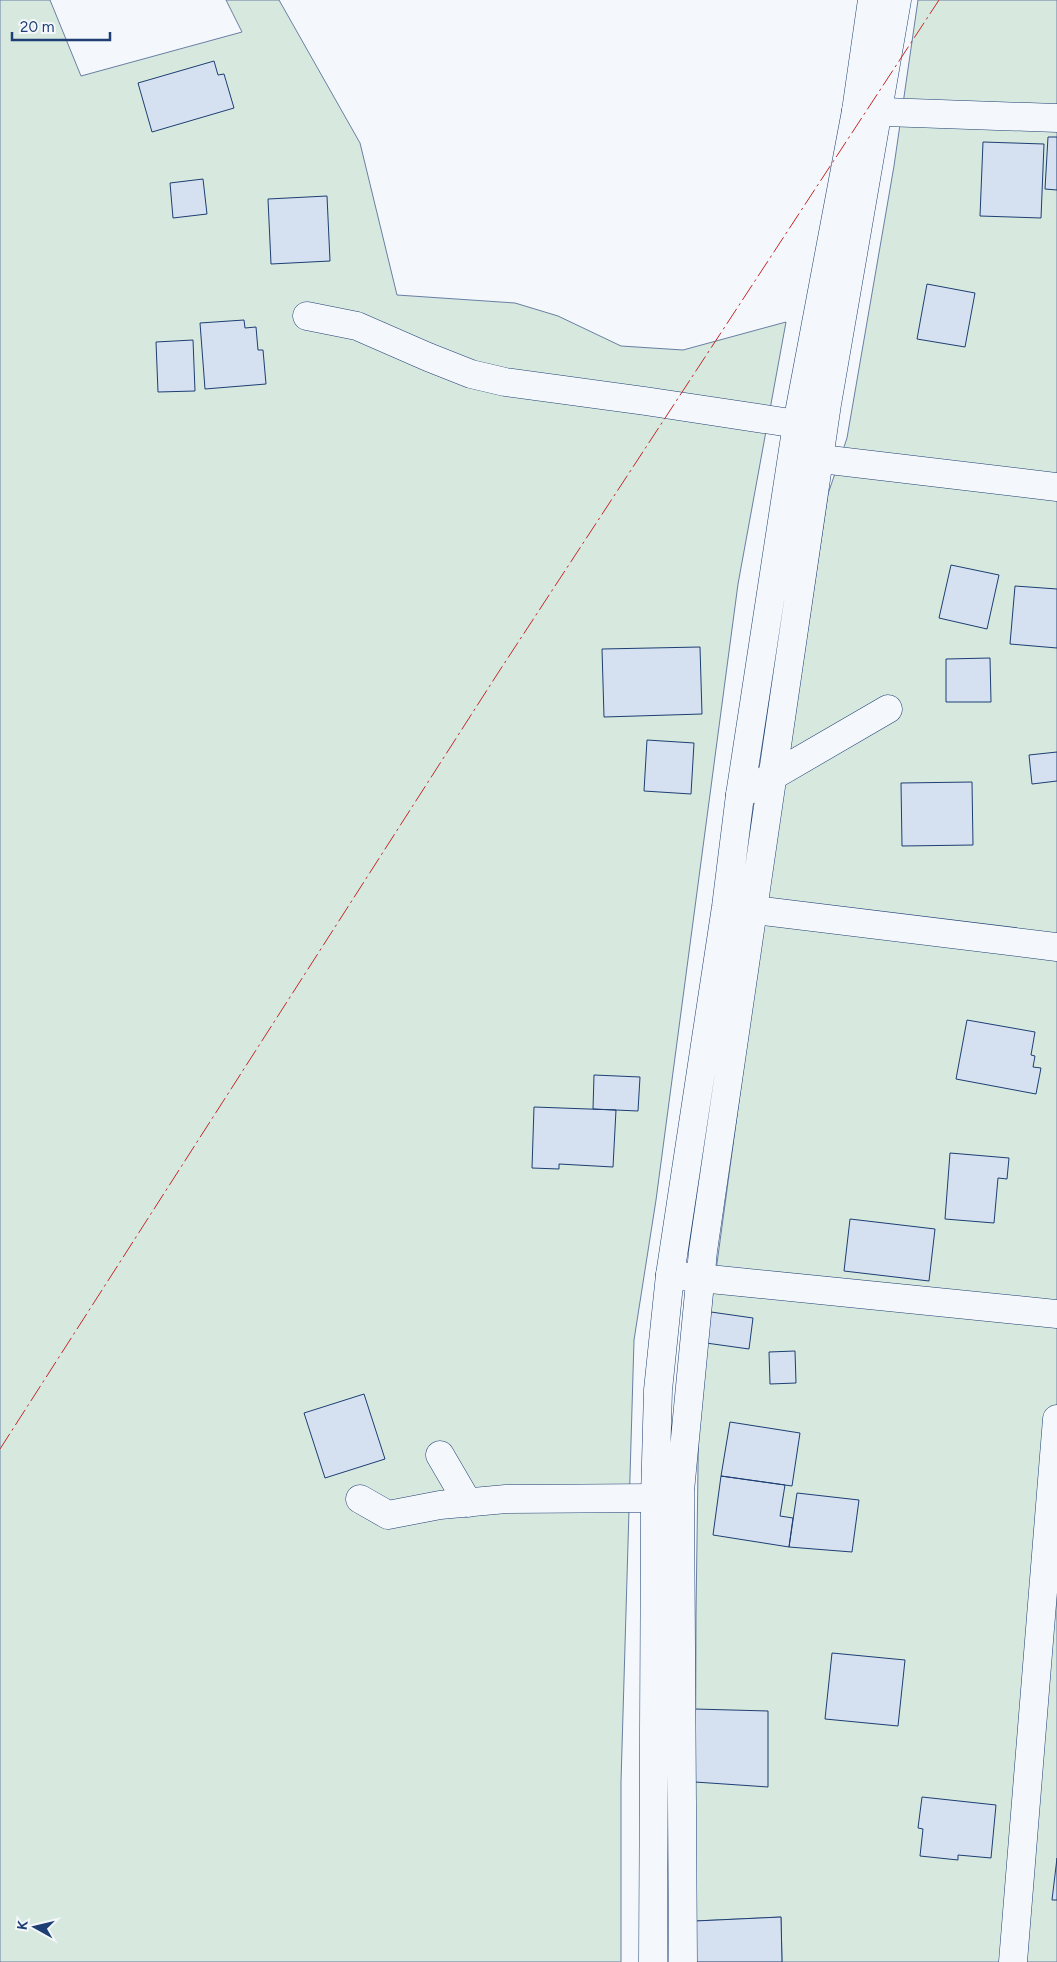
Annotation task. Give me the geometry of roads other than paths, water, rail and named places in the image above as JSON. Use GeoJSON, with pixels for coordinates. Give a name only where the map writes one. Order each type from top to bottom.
{"type":"FeatureCollection","features":[{"type":"Feature","properties":{"kind":"main road"},"geometry":{"type":"LineString","coordinates":[[683,1962],[680,1491],[700,1278],[819,459],[867,112],[872,0]]}},
{"type":"Feature","properties":{"kind":"main road"},"geometry":{"type":"LineString","coordinates":[[653,1962],[655,1498],[658,1390],[670,1276],[726,907],[740,795],[797,424],[867,112],[897,0]]}},
{"type":"Feature","properties":{"kind":"main road"},"geometry":{"type":"LineString","coordinates":[[867,112],[1057,118]]}},
{"type":"Feature","properties":{"kind":"main road"},"geometry":{"type":"LineString","coordinates":[[307,316],[357,326],[471,374],[505,382],[655,402],[797,424]]}},
{"type":"Feature","properties":{"kind":"main road"},"geometry":{"type":"LineString","coordinates":[[792,456],[1057,487]]}},
{"type":"Feature","properties":{"kind":"main road"},"geometry":{"type":"LineString","coordinates":[[740,795],[888,709]]}},
{"type":"Feature","properties":{"kind":"main road"},"geometry":{"type":"LineString","coordinates":[[726,907],[1057,947]]}},
{"type":"Feature","properties":{"kind":"main road"},"geometry":{"type":"LineString","coordinates":[[670,1276],[1057,1314]]}},
{"type":"Feature","properties":{"kind":"main road"},"geometry":{"type":"LineString","coordinates":[[1013,1962],[1057,1419]]}},
{"type":"Feature","properties":{"kind":"main road"},"geometry":{"type":"LineString","coordinates":[[440,1455],[468,1503]]}},
{"type":"Feature","properties":{"kind":"main road"},"geometry":{"type":"LineString","coordinates":[[360,1499],[388,1515],[440,1505],[506,1499],[655,1498]]}}]}
